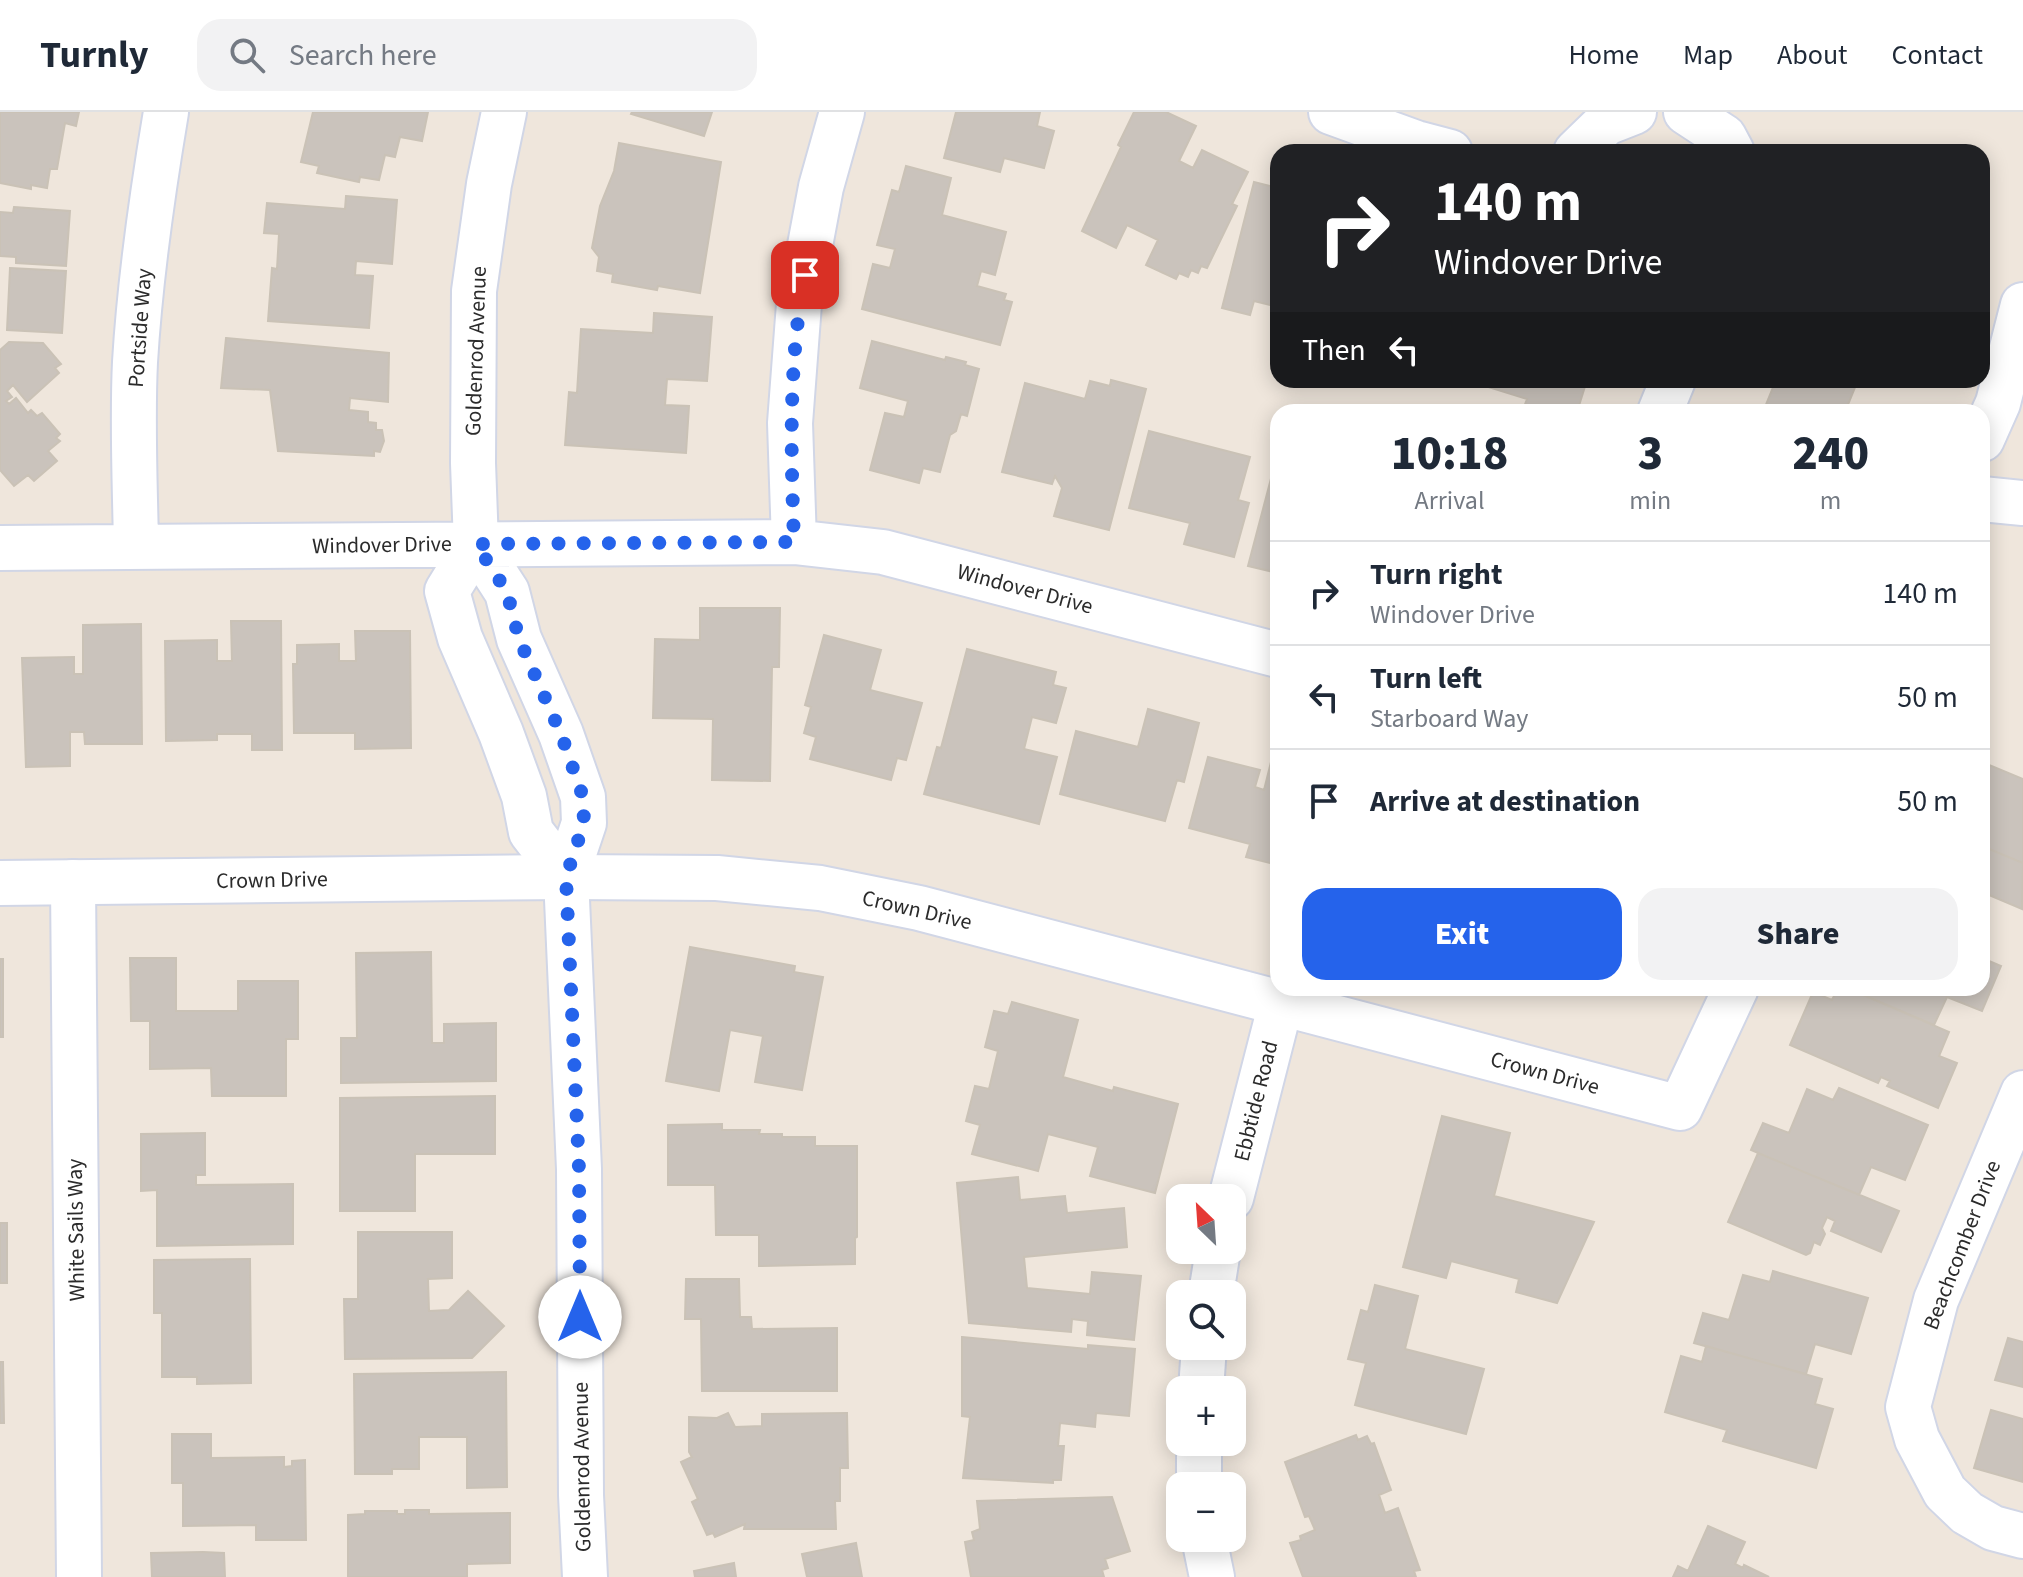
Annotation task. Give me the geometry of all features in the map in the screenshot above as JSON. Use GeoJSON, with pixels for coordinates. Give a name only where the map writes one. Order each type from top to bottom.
{"type":"FeatureCollection","features":[{"type":"Feature","properties":{"kind":"street","name":"Portside Way"},"geometry":{"type":"LineString","coordinates":[[136,546],[135,363],[143,271],[166,112]]}},
{"type":"Feature","properties":{"kind":"street","name":"Goldenrod Avenue"},"geometry":{"type":"LineString","coordinates":[[504,112],[489,184],[474,291],[476,544],[507,592],[519,639],[561,734],[583,797],[584,823],[566,877],[579,1169],[581,1495],[585,1577]]}},
{"type":"Feature","properties":{"kind":"street"},"geometry":{"type":"LineString","coordinates":[[794,542],[790,423],[799,304],[821,187],[842,112]]}},
{"type":"Feature","properties":{"kind":"street"},"geometry":{"type":"LineString","coordinates":[[1331,112],[1420,144]]}},
{"type":"Feature","properties":{"kind":"street"},"geometry":{"type":"LineString","coordinates":[[1584,144],[1606,123],[1634,112]]}},
{"type":"Feature","properties":{"kind":"street"},"geometry":{"type":"LineString","coordinates":[[1686,112],[1724,137],[1728,144]]}},
{"type":"Feature","properties":{"kind":"street"},"geometry":{"type":"LineString","coordinates":[[2001,418],[2023,305]]}},
{"type":"Feature","properties":{"kind":"street"},"geometry":{"type":"LineString","coordinates":[[1990,500],[2023,503]]}},
{"type":"Feature","properties":{"kind":"street","name":"Windover Drive"},"geometry":{"type":"LineString","coordinates":[[0,548],[794,542],[883,552],[1270,653]]}},
{"type":"Feature","properties":{"kind":"street"},"geometry":{"type":"LineString","coordinates":[[476,544],[447,591],[460,638],[524,796],[531,832],[566,877]]}},
{"type":"Feature","properties":{"kind":"street","name":"Crown Drive"},"geometry":{"type":"LineString","coordinates":[[0,883],[566,877],[717,878],[820,888],[919,908],[1680,1108],[1732,996]]}},
{"type":"Feature","properties":{"kind":"street","name":"White Sails Way"},"geometry":{"type":"LineString","coordinates":[[73,882],[79,1577]]}},
{"type":"Feature","properties":{"kind":"street","name":"Ebbtide Road"},"geometry":{"type":"LineString","coordinates":[[1235,1184],[1281,1003]]}},
{"type":"Feature","properties":{"kind":"street","name":"Beachcomber Drive"},"geometry":{"type":"LineString","coordinates":[[2023,1093],[1936,1300],[1908,1407],[1917,1439],[1945,1492],[1967,1513],[1993,1528],[2023,1536]]}},
{"type":"Feature","properties":{"kind":"street"},"geometry":{"type":"LineString","coordinates":[[1207,1552],[1212,1577]]}},
{"type":"Feature","properties":{"kind":"building"},"geometry":{"type":"Polygon","coordinates":[[[0,112],[79,112],[76,126],[65,123],[57,169],[50,169],[47,188],[31,185],[31,189],[0,183],[0,112]]]}},
{"type":"Feature","properties":{"kind":"building"},"geometry":{"type":"Polygon","coordinates":[[[313,112],[428,112],[422,141],[400,137],[395,157],[385,155],[379,180],[360,177],[359,182],[317,173],[319,166],[301,162],[313,112]]]}},
{"type":"Feature","properties":{"kind":"building"},"geometry":{"type":"Polygon","coordinates":[[[632,112],[712,112],[704,136],[632,112]]]}},
{"type":"Feature","properties":{"kind":"building"},"geometry":{"type":"Polygon","coordinates":[[[956,112],[1040,112],[1037,126],[1054,131],[1044,168],[1004,158],[1000,172],[944,158],[956,112]]]}},
{"type":"Feature","properties":{"kind":"building"},"geometry":{"type":"Polygon","coordinates":[[[1134,112],[1166,112],[1196,126],[1179,161],[1193,168],[1202,150],[1248,172],[1232,204],[1237,206],[1207,268],[1201,266],[1198,273],[1191,270],[1188,277],[1179,273],[1176,279],[1146,265],[1158,240],[1127,225],[1116,248],[1082,231],[1134,112]]]}},
{"type":"Feature","properties":{"kind":"building"},"geometry":{"type":"Polygon","coordinates":[[[619,143],[721,162],[700,293],[612,282],[613,274],[597,271],[599,257],[592,248],[600,206],[614,171],[619,143]]]}},
{"type":"Feature","properties":{"kind":"building"},"geometry":{"type":"Polygon","coordinates":[[[906,166],[951,178],[942,215],[1006,232],[995,275],[981,271],[977,286],[1006,294],[1004,300],[1012,302],[1000,345],[862,309],[873,264],[890,268],[895,249],[877,245],[892,190],[899,192],[906,166]]]}},
{"type":"Feature","properties":{"kind":"building"},"geometry":{"type":"Polygon","coordinates":[[[1254,182],[1270,186],[1270,305],[1254,301],[1250,315],[1222,308],[1254,182]]]}},
{"type":"Feature","properties":{"kind":"building"},"geometry":{"type":"Polygon","coordinates":[[[346,196],[397,200],[392,264],[356,261],[355,275],[373,276],[369,328],[268,321],[272,268],[277,269],[279,234],[264,233],[267,203],[345,209],[346,196]]]}},
{"type":"Feature","properties":{"kind":"building"},"geometry":{"type":"Polygon","coordinates":[[[14,207],[70,211],[66,266],[16,263],[16,257],[0,256],[0,212],[13,213],[14,207]]]}},
{"type":"Feature","properties":{"kind":"building"},"geometry":{"type":"Polygon","coordinates":[[[10,268],[66,271],[62,333],[7,330],[10,268]]]}},
{"type":"Feature","properties":{"kind":"building"},"geometry":{"type":"Polygon","coordinates":[[[654,313],[712,317],[707,381],[667,379],[665,405],[689,406],[686,453],[565,445],[569,392],[577,393],[581,329],[653,333],[654,313]]]}},
{"type":"Feature","properties":{"kind":"building"},"geometry":{"type":"Polygon","coordinates":[[[226,338],[389,353],[388,402],[350,398],[349,410],[368,412],[368,422],[376,423],[376,430],[382,430],[384,441],[380,452],[374,451],[374,456],[278,451],[270,390],[221,388],[226,338]]]}},
{"type":"Feature","properties":{"kind":"building"},"geometry":{"type":"Polygon","coordinates":[[[872,341],[945,360],[946,357],[966,362],[965,365],[979,369],[967,416],[961,414],[956,431],[950,435],[940,472],[923,468],[919,483],[870,470],[885,413],[904,417],[908,401],[860,388],[872,341]]]}},
{"type":"Feature","properties":{"kind":"building"},"geometry":{"type":"Polygon","coordinates":[[[9,342],[43,343],[61,364],[55,368],[59,373],[27,402],[13,385],[7,391],[12,397],[6,401],[9,404],[16,398],[28,413],[31,410],[37,416],[42,413],[60,434],[56,438],[60,441],[48,451],[57,461],[34,481],[28,475],[14,486],[0,470],[0,350],[9,342]]]}},
{"type":"Feature","properties":{"kind":"building"},"geometry":{"type":"Polygon","coordinates":[[[1111,380],[1146,389],[1109,530],[1054,516],[1062,488],[1055,476],[1052,484],[1002,472],[1025,383],[1085,399],[1090,381],[1110,386],[1111,380]]]}},
{"type":"Feature","properties":{"kind":"building"},"geometry":{"type":"Polygon","coordinates":[[[1492,388],[1584,388],[1580,404],[1525,404],[1527,399],[1492,388]]]}},
{"type":"Feature","properties":{"kind":"building"},"geometry":{"type":"Polygon","coordinates":[[[1773,388],[1855,388],[1848,404],[1766,404],[1773,388]]]}},
{"type":"Feature","properties":{"kind":"building"},"geometry":{"type":"Polygon","coordinates":[[[1149,431],[1250,457],[1238,500],[1249,503],[1234,557],[1184,544],[1190,523],[1129,508],[1149,431]]]}},
{"type":"Feature","properties":{"kind":"building"},"geometry":{"type":"Polygon","coordinates":[[[1270,482],[1270,571],[1248,566],[1270,482]]]}},
{"type":"Feature","properties":{"kind":"building"},"geometry":{"type":"Polygon","coordinates":[[[700,608],[780,608],[779,667],[772,667],[770,781],[712,780],[713,719],[653,718],[655,639],[700,640],[700,608]]]}},
{"type":"Feature","properties":{"kind":"building"},"geometry":{"type":"Polygon","coordinates":[[[231,621],[281,621],[282,750],[252,750],[252,734],[217,734],[217,740],[166,741],[165,641],[217,640],[217,661],[232,661],[231,621]]]}},
{"type":"Feature","properties":{"kind":"building"},"geometry":{"type":"Polygon","coordinates":[[[141,624],[142,744],[85,744],[84,732],[70,732],[70,766],[26,767],[22,658],[74,657],[74,674],[83,674],[83,625],[141,624]]]}},
{"type":"Feature","properties":{"kind":"building"},"geometry":{"type":"Polygon","coordinates":[[[355,631],[410,631],[411,748],[355,749],[355,733],[294,733],[293,664],[297,664],[297,645],[339,644],[339,661],[356,661],[355,631]]]}},
{"type":"Feature","properties":{"kind":"building"},"geometry":{"type":"Polygon","coordinates":[[[824,635],[881,650],[870,690],[922,703],[906,760],[897,758],[891,780],[810,759],[816,737],[804,733],[811,707],[805,705],[824,635]]]}},
{"type":"Feature","properties":{"kind":"building"},"geometry":{"type":"Polygon","coordinates":[[[967,649],[1056,672],[1053,685],[1066,688],[1056,723],[1032,717],[1024,749],[1057,757],[1039,824],[924,794],[937,747],[941,748],[967,649]]]}},
{"type":"Feature","properties":{"kind":"building"},"geometry":{"type":"Polygon","coordinates":[[[1148,709],[1199,723],[1184,782],[1177,780],[1165,821],[1060,794],[1076,731],[1138,747],[1148,709]]]}},
{"type":"Feature","properties":{"kind":"building"},"geometry":{"type":"Polygon","coordinates":[[[1208,757],[1260,770],[1255,787],[1264,790],[1270,766],[1270,863],[1246,857],[1250,844],[1189,828],[1208,757]]]}},
{"type":"Feature","properties":{"kind":"building"},"geometry":{"type":"Polygon","coordinates":[[[1990,765],[2023,779],[2023,863],[1990,849],[1990,765]]]}},
{"type":"Feature","properties":{"kind":"building"},"geometry":{"type":"Polygon","coordinates":[[[1990,849],[2023,863],[2022,909],[1990,895],[1990,849]]]}},
{"type":"Feature","properties":{"kind":"building"},"geometry":{"type":"Polygon","coordinates":[[[690,947],[795,966],[794,972],[823,977],[802,1090],[755,1082],[763,1036],[730,1030],[719,1091],[666,1081],[690,947]]]}},
{"type":"Feature","properties":{"kind":"building"},"geometry":{"type":"Polygon","coordinates":[[[431,952],[432,1043],[444,1043],[444,1024],[496,1023],[496,1081],[341,1083],[341,1038],[357,1038],[356,953],[431,952]]]}},
{"type":"Feature","properties":{"kind":"building"},"geometry":{"type":"Polygon","coordinates":[[[130,958],[176,958],[176,1011],[238,1011],[238,981],[298,981],[298,1039],[286,1039],[286,1096],[212,1096],[211,1068],[150,1069],[150,1021],[131,1021],[130,958]]]}},
{"type":"Feature","properties":{"kind":"building"},"geometry":{"type":"Polygon","coordinates":[[[0,959],[3,959],[3,1037],[0,1037],[0,959]]]}},
{"type":"Feature","properties":{"kind":"building"},"geometry":{"type":"Polygon","coordinates":[[[1990,961],[2001,966],[1990,992],[1990,961]]]}},
{"type":"Feature","properties":{"kind":"building"},"geometry":{"type":"Polygon","coordinates":[[[1811,996],[1832,1000],[1834,996],[1866,996],[1949,1032],[1939,1056],[1957,1063],[1938,1108],[1887,1086],[1890,1081],[1881,1077],[1878,1083],[1790,1045],[1811,996]]]}},
{"type":"Feature","properties":{"kind":"building"},"geometry":{"type":"Polygon","coordinates":[[[1866,996],[1988,996],[1982,1011],[1947,997],[1934,1025],[1866,996]]]}},
{"type":"Feature","properties":{"kind":"building"},"geometry":{"type":"Polygon","coordinates":[[[1012,1002],[1078,1020],[1063,1077],[1178,1104],[1155,1193],[1090,1176],[1098,1147],[1048,1134],[1038,1171],[972,1154],[980,1125],[966,1121],[975,1086],[989,1089],[998,1051],[985,1047],[994,1011],[1008,1014],[1012,1002]]]}},
{"type":"Feature","properties":{"kind":"building"},"geometry":{"type":"Polygon","coordinates":[[[1839,1088],[1928,1125],[1905,1180],[1871,1167],[1859,1195],[1751,1150],[1763,1123],[1789,1133],[1807,1089],[1833,1100],[1839,1088]]]}},
{"type":"Feature","properties":{"kind":"building"},"geometry":{"type":"Polygon","coordinates":[[[495,1096],[495,1154],[415,1154],[415,1211],[340,1211],[340,1098],[495,1096]]]}},
{"type":"Feature","properties":{"kind":"building"},"geometry":{"type":"Polygon","coordinates":[[[1442,1116],[1510,1133],[1494,1196],[1594,1222],[1557,1303],[1516,1292],[1519,1279],[1451,1261],[1446,1278],[1403,1267],[1442,1116]]]}},
{"type":"Feature","properties":{"kind":"building"},"geometry":{"type":"Polygon","coordinates":[[[722,1124],[722,1130],[760,1130],[759,1134],[782,1134],[782,1137],[815,1137],[815,1146],[857,1146],[855,1264],[759,1266],[759,1235],[716,1235],[715,1185],[668,1185],[668,1125],[722,1124]]]}},
{"type":"Feature","properties":{"kind":"building"},"geometry":{"type":"Polygon","coordinates":[[[205,1133],[205,1175],[196,1175],[196,1185],[293,1184],[293,1244],[157,1246],[157,1190],[141,1191],[141,1134],[205,1133]]]}},
{"type":"Feature","properties":{"kind":"building"},"geometry":{"type":"Polygon","coordinates":[[[1758,1153],[1899,1211],[1881,1252],[1831,1231],[1835,1221],[1827,1217],[1820,1245],[1814,1242],[1806,1255],[1728,1222],[1758,1153]]]}},
{"type":"Feature","properties":{"kind":"building"},"geometry":{"type":"Polygon","coordinates":[[[1018,1177],[1020,1200],[1065,1196],[1067,1213],[1124,1208],[1127,1247],[1024,1257],[1027,1288],[1090,1294],[1092,1272],[1141,1276],[1134,1340],[1087,1335],[1088,1321],[1072,1319],[1071,1332],[969,1323],[957,1183],[1018,1177]]]}},
{"type":"Feature","properties":{"kind":"building"},"geometry":{"type":"Polygon","coordinates":[[[0,1223],[7,1223],[7,1283],[0,1283],[0,1223]]]}},
{"type":"Feature","properties":{"kind":"building"},"geometry":{"type":"Polygon","coordinates":[[[358,1232],[452,1232],[452,1278],[428,1279],[429,1311],[449,1310],[468,1291],[504,1326],[472,1358],[345,1359],[344,1299],[358,1299],[358,1232]]]}},
{"type":"Feature","properties":{"kind":"building"},"geometry":{"type":"Polygon","coordinates":[[[250,1259],[251,1383],[197,1384],[197,1377],[162,1377],[162,1313],[154,1313],[154,1260],[250,1259]]]}},
{"type":"Feature","properties":{"kind":"building"},"geometry":{"type":"Polygon","coordinates":[[[1773,1271],[1868,1298],[1851,1354],[1815,1344],[1806,1374],[1694,1343],[1703,1313],[1729,1320],[1743,1275],[1770,1282],[1773,1271]]]}},
{"type":"Feature","properties":{"kind":"building"},"geometry":{"type":"Polygon","coordinates":[[[686,1279],[739,1279],[740,1317],[751,1317],[752,1329],[837,1328],[837,1391],[702,1391],[701,1319],[685,1319],[686,1279]]]}},
{"type":"Feature","properties":{"kind":"building"},"geometry":{"type":"Polygon","coordinates":[[[1375,1285],[1418,1296],[1405,1349],[1484,1369],[1466,1434],[1355,1405],[1366,1363],[1348,1359],[1361,1310],[1368,1312],[1375,1285]]]}},
{"type":"Feature","properties":{"kind":"building"},"geometry":{"type":"Polygon","coordinates":[[[962,1337],[1088,1349],[1088,1345],[1135,1349],[1129,1416],[1096,1413],[1095,1427],[1060,1423],[1058,1446],[1064,1446],[1061,1480],[1053,1480],[1053,1483],[963,1478],[970,1417],[962,1416],[962,1337]]]}},
{"type":"Feature","properties":{"kind":"building"},"geometry":{"type":"Polygon","coordinates":[[[2008,1338],[2023,1342],[2023,1387],[1995,1380],[2008,1338]]]}},
{"type":"Feature","properties":{"kind":"building"},"geometry":{"type":"Polygon","coordinates":[[[1706,1346],[1822,1379],[1815,1404],[1833,1409],[1816,1468],[1723,1441],[1727,1430],[1665,1412],[1681,1356],[1702,1362],[1706,1346]]]}},
{"type":"Feature","properties":{"kind":"building"},"geometry":{"type":"Polygon","coordinates":[[[0,1362],[3,1362],[4,1423],[0,1423],[0,1362]]]}},
{"type":"Feature","properties":{"kind":"building"},"geometry":{"type":"Polygon","coordinates":[[[506,1372],[507,1487],[467,1488],[467,1437],[419,1437],[419,1469],[392,1469],[392,1474],[355,1474],[354,1374],[506,1372]]]}},
{"type":"Feature","properties":{"kind":"building"},"geometry":{"type":"Polygon","coordinates":[[[1991,1410],[2023,1419],[2023,1482],[1974,1468],[1991,1410]]]}},
{"type":"Feature","properties":{"kind":"building"},"geometry":{"type":"Polygon","coordinates":[[[728,1413],[735,1427],[762,1426],[762,1414],[847,1413],[848,1468],[840,1468],[840,1501],[835,1501],[836,1529],[744,1529],[745,1524],[715,1537],[713,1533],[707,1535],[692,1502],[698,1499],[681,1462],[692,1457],[689,1452],[689,1417],[717,1418],[728,1413]]]}},
{"type":"Feature","properties":{"kind":"building"},"geometry":{"type":"Polygon","coordinates":[[[172,1434],[211,1434],[211,1458],[284,1457],[284,1467],[292,1466],[292,1461],[305,1460],[306,1540],[256,1540],[256,1525],[183,1526],[183,1483],[172,1483],[172,1434]]]}},
{"type":"Feature","properties":{"kind":"building"},"geometry":{"type":"Polygon","coordinates":[[[1356,1435],[1358,1440],[1367,1436],[1371,1444],[1374,1443],[1391,1490],[1379,1495],[1385,1513],[1398,1508],[1420,1570],[1414,1571],[1416,1577],[1303,1577],[1290,1543],[1301,1540],[1300,1536],[1315,1530],[1309,1516],[1305,1517],[1285,1462],[1356,1435]]]}},
{"type":"Feature","properties":{"kind":"building"},"geometry":{"type":"Polygon","coordinates":[[[1112,1497],[1130,1551],[1105,1559],[1108,1568],[1102,1570],[1104,1577],[971,1577],[965,1542],[974,1540],[972,1532],[980,1529],[977,1501],[1112,1497]]]}},
{"type":"Feature","properties":{"kind":"building"},"geometry":{"type":"Polygon","coordinates":[[[405,1510],[429,1510],[429,1514],[510,1513],[510,1563],[467,1564],[467,1577],[348,1577],[348,1515],[365,1514],[365,1511],[405,1514],[405,1510]]]}},
{"type":"Feature","properties":{"kind":"building"},"geometry":{"type":"Polygon","coordinates":[[[1708,1526],[1745,1542],[1735,1564],[1769,1577],[1673,1577],[1678,1566],[1688,1571],[1708,1526]]]}},
{"type":"Feature","properties":{"kind":"building"},"geometry":{"type":"Polygon","coordinates":[[[856,1543],[862,1577],[807,1577],[802,1554],[856,1543]]]}},
{"type":"Feature","properties":{"kind":"building"},"geometry":{"type":"Polygon","coordinates":[[[151,1553],[224,1553],[225,1577],[152,1577],[151,1553]]]}},
{"type":"Feature","properties":{"kind":"building"},"geometry":{"type":"Polygon","coordinates":[[[734,1563],[736,1577],[695,1577],[694,1571],[734,1563]]]}},
{"type":"Feature","properties":{"kind":"route"},"geometry":{"type":"LineString","coordinates":[[580,1317],[579,1169],[566,877],[584,823],[583,797],[561,734],[519,639],[507,592],[476,544],[794,542],[790,423],[799,304],[805,275]]}}]}
